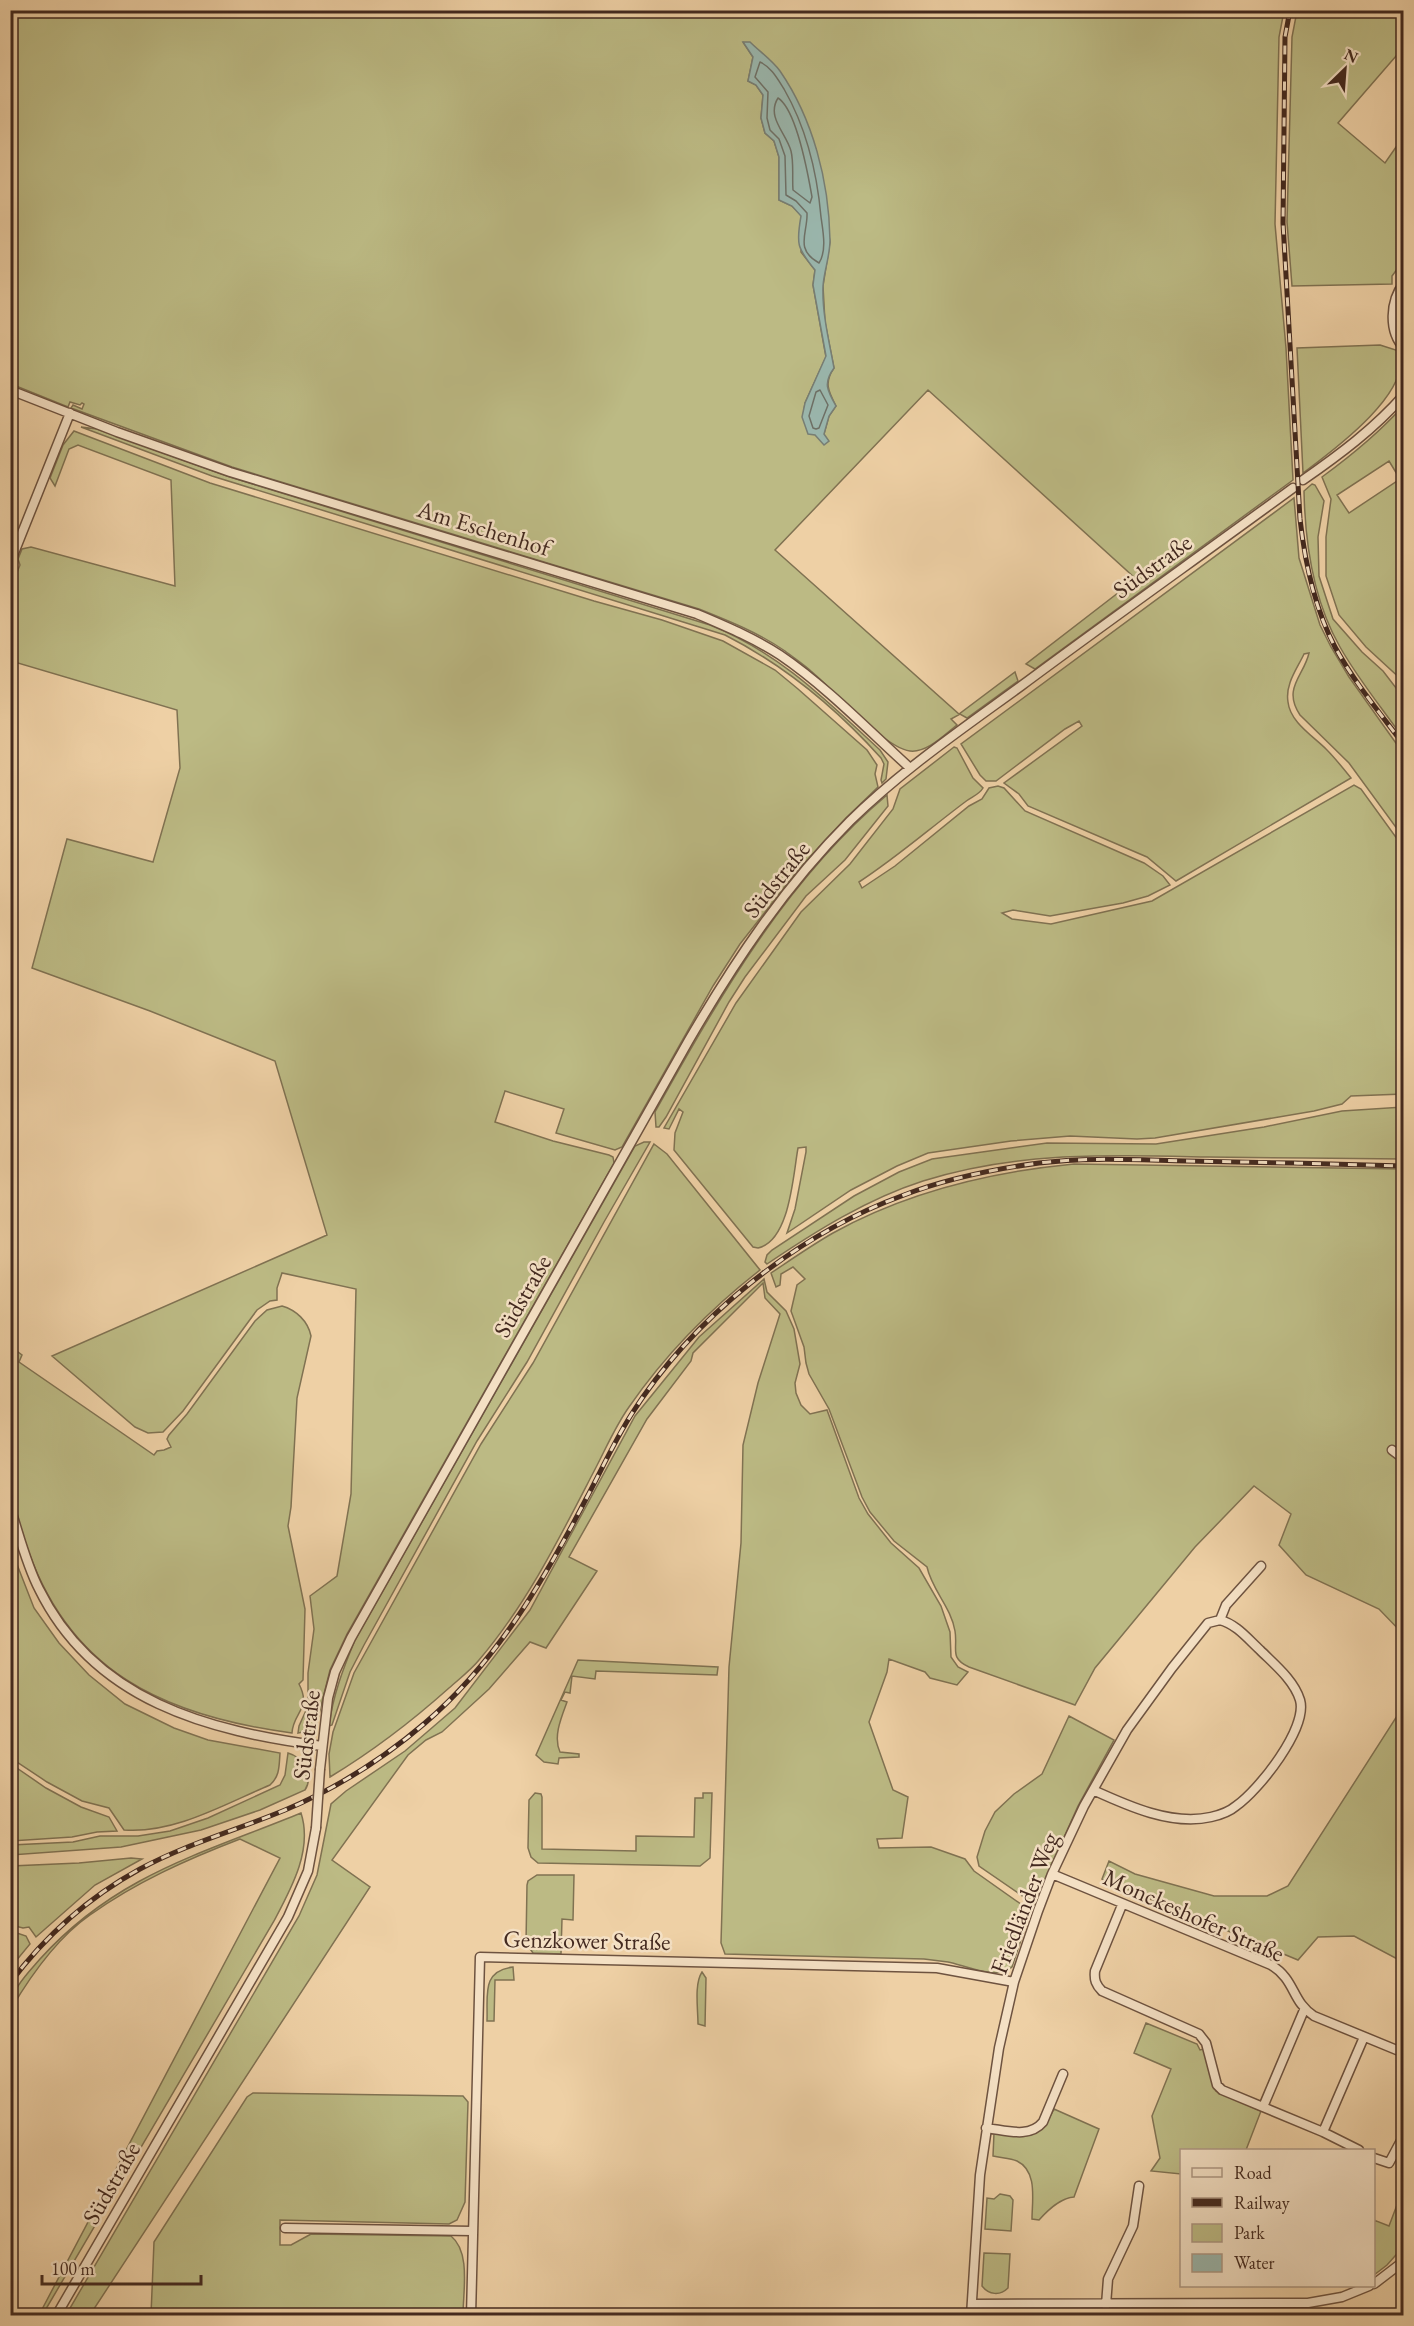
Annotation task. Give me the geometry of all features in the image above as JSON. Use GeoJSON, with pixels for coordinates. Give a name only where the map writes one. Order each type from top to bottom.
{"type":"FeatureCollection","features":[{"type":"Feature","properties":{"kind":"street"},"geometry":{"type":"LineString","coordinates":[[1404,283],[1395,299],[1393,324],[1396,340],[1404,348]]}},
{"type":"Feature","properties":{"kind":"street","name":"Am Eschenhof"},"geometry":{"type":"LineString","coordinates":[[10,390],[230,472],[675,608],[725,626],[780,655],[807,676],[910,768]]}},
{"type":"Feature","properties":{"kind":"street"},"geometry":{"type":"LineString","coordinates":[[1303,480],[1351,446],[1387,415],[1404,395]]}},
{"type":"Feature","properties":{"kind":"street"},"geometry":{"type":"LineString","coordinates":[[10,563],[70,413]]}},
{"type":"Feature","properties":{"kind":"street","name":"Südstraße"},"geometry":{"type":"LineString","coordinates":[[56,2316],[288,1917],[308,1871],[316,1828],[328,1698],[335,1672],[351,1638],[718,990],[747,946],[802,874],[850,822],[910,768],[1293,488]]}},
{"type":"Feature","properties":{"kind":"street"},"geometry":{"type":"LineString","coordinates":[[1392,1450],[1404,1460]]}},
{"type":"Feature","properties":{"kind":"street"},"geometry":{"type":"LineString","coordinates":[[10,1507],[29,1566],[53,1614],[93,1661],[122,1685],[164,1708],[219,1727],[322,1746]]}},
{"type":"Feature","properties":{"kind":"street","name":"Friedländer Weg"},"geometry":{"type":"LineString","coordinates":[[971,2316],[980,2175],[999,2048],[1014,1982],[1052,1874],[1093,1790],[1127,1730],[1172,1668],[1209,1623],[1220,1620],[1226,1605],[1261,1566]]}},
{"type":"Feature","properties":{"kind":"street"},"geometry":{"type":"LineString","coordinates":[[1093,1790],[1154,1814],[1185,1819],[1211,1818],[1225,1813],[1249,1796],[1275,1763],[1300,1718],[1300,1698],[1277,1667],[1232,1625],[1220,1620]]}},
{"type":"Feature","properties":{"kind":"street","name":"Monckeshofer Straße"},"geometry":{"type":"LineString","coordinates":[[1052,1874],[1276,1968],[1288,1978],[1304,2010]]}},
{"type":"Feature","properties":{"kind":"street"},"geometry":{"type":"LineString","coordinates":[[1122,1905],[1095,1971],[1094,1979],[1097,1986],[1102,1991],[1199,2034],[1206,2043],[1219,2088],[1323,2132],[1355,2149]]}},
{"type":"Feature","properties":{"kind":"street","name":"Genzkower Straße"},"geometry":{"type":"LineString","coordinates":[[471,2316],[480,1957],[937,1968],[1014,1982]]}},
{"type":"Feature","properties":{"kind":"street"},"geometry":{"type":"LineString","coordinates":[[1263,2107],[1304,2010],[1404,2053]]}},
{"type":"Feature","properties":{"kind":"street"},"geometry":{"type":"LineString","coordinates":[[1323,2132],[1364,2037]]}},
{"type":"Feature","properties":{"kind":"street"},"geometry":{"type":"LineString","coordinates":[[986,2128],[1024,2133],[1038,2128],[1043,2122],[1063,2074]]}},
{"type":"Feature","properties":{"kind":"street"},"geometry":{"type":"LineString","coordinates":[[1375,2158],[1389,2163],[1404,2134]]}},
{"type":"Feature","properties":{"kind":"street"},"geometry":{"type":"LineString","coordinates":[[1106,2305],[1108,2279],[1133,2226],[1139,2186]]}},
{"type":"Feature","properties":{"kind":"street"},"geometry":{"type":"LineString","coordinates":[[285,2228],[472,2231]]}},
{"type":"Feature","properties":{"kind":"street"},"geometry":{"type":"LineString","coordinates":[[1375,2283],[1404,2261]]}},
{"type":"Feature","properties":{"kind":"street"},"geometry":{"type":"LineString","coordinates":[[972,2304],[1308,2303],[1342,2297],[1367,2287]]}},
{"type":"Feature","properties":{"kind":"green space"},"geometry":{"type":"Polygon","coordinates":[[[10,11],[1284,11],[1279,37],[1275,224],[1286,348],[1293,480],[1035,669],[1026,664],[1136,579],[928,390],[775,550],[959,714],[1015,672],[1018,681],[967,718],[960,714],[951,719],[957,725],[923,749],[910,751],[887,740],[811,671],[785,651],[754,633],[699,609],[232,467],[71,408],[73,405],[82,409],[84,404],[82,403],[80,405],[70,402],[68,407],[11,384],[10,11]],[[743,42],[753,57],[748,81],[756,85],[763,95],[761,118],[765,133],[774,141],[779,157],[779,200],[792,206],[802,216],[801,252],[815,270],[813,285],[826,357],[805,403],[803,417],[824,434],[829,416],[836,406],[828,387],[834,368],[825,322],[823,286],[830,242],[816,149],[743,42]]]}},
{"type":"Feature","properties":{"kind":"green space"},"geometry":{"type":"Polygon","coordinates":[[[1297,11],[1403,11],[1403,48],[1338,123],[1385,163],[1403,137],[1403,267],[1398,268],[1392,276],[1392,284],[1292,286],[1287,222],[1292,37],[1297,11]]]}},
{"type":"Feature","properties":{"kind":"green space"},"geometry":{"type":"Polygon","coordinates":[[[1380,345],[1399,351],[1400,367],[1394,384],[1383,402],[1367,420],[1303,473],[1297,348],[1380,345]]]}},
{"type":"Feature","properties":{"kind":"green space"},"geometry":{"type":"Polygon","coordinates":[[[1403,406],[1403,681],[1366,647],[1339,615],[1326,576],[1326,537],[1331,499],[1322,477],[1365,443],[1403,406]],[[1389,461],[1337,495],[1349,513],[1400,479],[1389,461]]]}},
{"type":"Feature","properties":{"kind":"green space"},"geometry":{"type":"Polygon","coordinates":[[[81,427],[97,429],[230,477],[710,625],[758,649],[821,696],[880,750],[888,762],[886,779],[882,783],[884,764],[881,758],[828,705],[789,674],[725,635],[212,476],[81,427]]]}},
{"type":"Feature","properties":{"kind":"green space"},"geometry":{"type":"Polygon","coordinates":[[[74,431],[210,483],[662,620],[723,641],[775,670],[867,750],[877,765],[875,774],[878,787],[798,870],[740,944],[713,986],[622,1147],[615,1150],[556,1133],[564,1109],[505,1091],[495,1122],[553,1141],[609,1155],[613,1157],[614,1163],[347,1634],[330,1670],[316,1726],[312,1730],[298,1733],[308,1706],[308,1673],[314,1629],[310,1596],[337,1576],[351,1494],[356,1289],[282,1273],[277,1288],[277,1300],[270,1301],[257,1310],[183,1411],[163,1432],[148,1433],[135,1427],[52,1356],[327,1235],[275,1061],[150,1011],[32,968],[67,839],[153,862],[180,768],[177,710],[11,661],[10,589],[20,565],[18,559],[22,549],[31,547],[175,586],[171,480],[78,445],[69,449],[55,486],[50,478],[63,445],[74,431]]]}},
{"type":"Feature","properties":{"kind":"green space"},"geometry":{"type":"Polygon","coordinates":[[[1312,484],[1315,485],[1324,501],[1318,537],[1319,576],[1333,619],[1362,652],[1383,671],[1403,697],[1403,738],[1347,659],[1323,610],[1312,571],[1306,531],[1304,491],[1312,484]]]}},
{"type":"Feature","properties":{"kind":"green space"},"geometry":{"type":"Polygon","coordinates":[[[1294,498],[1299,558],[1320,625],[1349,677],[1403,753],[1403,837],[1349,763],[1300,715],[1295,706],[1294,690],[1309,653],[1304,654],[1290,683],[1288,702],[1290,709],[1297,722],[1329,752],[1351,778],[1176,881],[1147,857],[1028,806],[1019,794],[1004,783],[1082,726],[1079,721],[996,781],[986,781],[980,775],[961,744],[1294,498]]]}},
{"type":"Feature","properties":{"kind":"green space"},"geometry":{"type":"Polygon","coordinates":[[[954,747],[957,748],[973,778],[983,788],[859,882],[862,888],[895,866],[969,806],[982,799],[989,788],[998,786],[1004,788],[1025,811],[1144,863],[1163,876],[1170,885],[1148,896],[1123,903],[1050,916],[1013,910],[1002,913],[1012,919],[1051,924],[1152,901],[1354,785],[1361,789],[1403,847],[1403,1094],[1351,1096],[1342,1104],[1314,1111],[1155,1138],[1070,1136],[1011,1141],[928,1153],[851,1190],[787,1233],[795,1209],[806,1152],[806,1147],[798,1148],[792,1190],[783,1220],[769,1243],[758,1248],[753,1247],[674,1150],[675,1133],[683,1112],[679,1109],[669,1129],[664,1128],[736,1003],[801,912],[850,864],[893,809],[900,789],[954,747]]]}},
{"type":"Feature","properties":{"kind":"green space"},"geometry":{"type":"Polygon","coordinates":[[[887,795],[888,806],[845,860],[806,896],[745,977],[666,1117],[659,1127],[656,1127],[655,1112],[704,1026],[757,943],[817,865],[850,829],[887,795]]]}},
{"type":"Feature","properties":{"kind":"green space"},"geometry":{"type":"Polygon","coordinates":[[[1403,1107],[1403,1159],[1100,1156],[994,1164],[959,1171],[902,1188],[862,1206],[767,1264],[765,1262],[772,1250],[854,1196],[899,1172],[932,1159],[1047,1143],[1156,1144],[1264,1127],[1342,1111],[1403,1107]]]}},
{"type":"Feature","properties":{"kind":"green space"},"geometry":{"type":"Polygon","coordinates":[[[650,1142],[527,1362],[477,1441],[364,1645],[350,1672],[332,1725],[329,1726],[339,1682],[355,1640],[635,1146],[650,1142]]]}},
{"type":"Feature","properties":{"kind":"green space"},"geometry":{"type":"Polygon","coordinates":[[[654,1144],[667,1154],[760,1270],[689,1334],[629,1407],[541,1571],[512,1617],[479,1660],[435,1701],[406,1724],[330,1777],[329,1754],[333,1732],[354,1673],[481,1444],[533,1363],[654,1144]]]}},
{"type":"Feature","properties":{"kind":"green space"},"geometry":{"type":"Polygon","coordinates":[[[1074,1164],[1403,1169],[1403,1634],[1379,1609],[1306,1575],[1279,1545],[1291,1514],[1254,1486],[1195,1547],[1095,1668],[1075,1705],[969,1667],[959,1660],[953,1622],[927,1567],[894,1541],[870,1512],[862,1497],[829,1409],[809,1374],[804,1347],[791,1311],[797,1285],[805,1279],[793,1267],[781,1274],[780,1285],[776,1287],[771,1273],[833,1233],[890,1206],[920,1195],[1011,1172],[1074,1164]]]}},
{"type":"Feature","properties":{"kind":"green space"},"geometry":{"type":"Polygon","coordinates":[[[764,1279],[767,1292],[786,1311],[794,1329],[800,1364],[795,1383],[801,1405],[810,1414],[827,1410],[859,1498],[868,1514],[891,1543],[919,1568],[941,1606],[950,1632],[951,1657],[958,1667],[968,1672],[957,1685],[930,1678],[925,1672],[889,1659],[887,1672],[869,1722],[893,1790],[908,1797],[902,1838],[877,1839],[879,1848],[931,1847],[965,1859],[974,1871],[1025,1907],[1029,1916],[1012,1967],[998,1973],[924,1959],[725,1954],[721,1943],[729,1667],[741,1543],[743,1445],[758,1383],[780,1314],[765,1298],[763,1283],[693,1353],[691,1361],[647,1419],[569,1557],[597,1571],[546,1648],[530,1642],[489,1689],[442,1732],[426,1740],[408,1755],[332,1860],[370,1887],[90,2315],[66,2315],[299,1916],[317,1875],[331,1804],[346,1791],[405,1751],[455,1708],[530,1610],[635,1416],[699,1337],[764,1279]]]}},
{"type":"Feature","properties":{"kind":"green space"},"geometry":{"type":"Polygon","coordinates":[[[282,1306],[301,1317],[311,1336],[297,1398],[288,1526],[305,1609],[303,1680],[299,1684],[304,1699],[292,1733],[202,1714],[162,1699],[126,1680],[94,1655],[66,1624],[43,1586],[17,1515],[10,1477],[10,1346],[22,1355],[19,1362],[154,1455],[157,1451],[171,1447],[167,1439],[169,1435],[255,1321],[267,1310],[282,1306]]]}},
{"type":"Feature","properties":{"kind":"green space"},"geometry":{"type":"Polygon","coordinates":[[[11,1549],[34,1608],[59,1643],[89,1675],[125,1704],[174,1728],[208,1740],[280,1753],[278,1771],[273,1782],[217,1809],[180,1823],[143,1830],[124,1830],[109,1808],[82,1801],[47,1782],[11,1758],[11,1549]]]}},
{"type":"Feature","properties":{"kind":"green space"},"geometry":{"type":"Polygon","coordinates":[[[578,1660],[718,1667],[717,1675],[596,1671],[595,1679],[572,1676],[570,1693],[565,1692],[561,1700],[567,1702],[557,1740],[560,1752],[579,1754],[579,1757],[559,1758],[558,1764],[544,1762],[536,1755],[578,1660]]]}},
{"type":"Feature","properties":{"kind":"green space"},"geometry":{"type":"Polygon","coordinates":[[[1403,1703],[1403,1962],[1354,1936],[1318,1937],[1298,1960],[1102,1879],[1109,1861],[1135,1874],[1214,1896],[1267,1896],[1288,1886],[1399,1713],[1403,1703]]]}},
{"type":"Feature","properties":{"kind":"green space"},"geometry":{"type":"Polygon","coordinates":[[[1069,1716],[1114,1740],[1078,1806],[1034,1904],[979,1866],[977,1857],[985,1831],[995,1812],[1014,1794],[1042,1774],[1069,1716]]]}},
{"type":"Feature","properties":{"kind":"green space"},"geometry":{"type":"Polygon","coordinates":[[[288,1753],[298,1758],[306,1768],[308,1779],[305,1790],[260,1810],[201,1830],[121,1847],[11,1855],[11,1845],[73,1842],[100,1836],[138,1836],[170,1831],[208,1818],[280,1785],[285,1775],[288,1753]]]}},
{"type":"Feature","properties":{"kind":"green space"},"geometry":{"type":"Polygon","coordinates":[[[11,1764],[46,1788],[81,1807],[109,1817],[117,1831],[11,1841],[11,1764]]]}},
{"type":"Feature","properties":{"kind":"green space"},"geometry":{"type":"Polygon","coordinates":[[[535,1793],[541,1794],[542,1797],[542,1849],[636,1851],[636,1836],[694,1837],[695,1798],[703,1798],[703,1793],[712,1793],[710,1858],[700,1866],[538,1863],[531,1857],[528,1848],[529,1800],[535,1793]]]}},
{"type":"Feature","properties":{"kind":"green space"},"geometry":{"type":"Polygon","coordinates":[[[301,1813],[304,1827],[302,1855],[281,1909],[43,2314],[39,2315],[280,1858],[240,1839],[163,1872],[108,1903],[78,1924],[46,1958],[11,2009],[13,1995],[25,1976],[69,1930],[99,1907],[130,1887],[195,1855],[301,1813]]]}},
{"type":"Feature","properties":{"kind":"green space"},"geometry":{"type":"Polygon","coordinates":[[[142,1859],[95,1885],[36,1937],[29,1927],[11,1925],[11,1866],[142,1859]]]}},
{"type":"Feature","properties":{"kind":"green space"},"geometry":{"type":"Polygon","coordinates":[[[537,1875],[574,1875],[573,1920],[562,1919],[561,1954],[533,1953],[526,1943],[527,1885],[528,1881],[537,1875]]]}},
{"type":"Feature","properties":{"kind":"green space"},"geometry":{"type":"Polygon","coordinates":[[[11,1931],[26,1936],[30,1944],[11,1967],[11,1931]]]}},
{"type":"Feature","properties":{"kind":"green space"},"geometry":{"type":"Polygon","coordinates":[[[513,1967],[514,1980],[495,1980],[494,2021],[487,2021],[487,1994],[491,1979],[503,1969],[513,1967]]]}},
{"type":"Feature","properties":{"kind":"green space"},"geometry":{"type":"Polygon","coordinates":[[[702,1972],[706,1978],[705,2026],[698,2024],[697,1990],[702,1972]]]}},
{"type":"Feature","properties":{"kind":"green space"},"geometry":{"type":"Polygon","coordinates":[[[1146,2023],[1197,2044],[1200,2050],[1204,2049],[1216,2091],[1261,2111],[1246,2149],[1180,2149],[1180,2174],[1151,2171],[1160,2158],[1152,2116],[1171,2069],[1134,2053],[1146,2023]]]}},
{"type":"Feature","properties":{"kind":"green space"},"geometry":{"type":"Polygon","coordinates":[[[253,2093],[463,2096],[468,2102],[465,2202],[457,2220],[449,2224],[280,2220],[280,2245],[291,2245],[311,2234],[451,2236],[457,2243],[464,2262],[463,2315],[151,2315],[154,2242],[247,2097],[253,2093]]]}},
{"type":"Feature","properties":{"kind":"green space"},"geometry":{"type":"Polygon","coordinates":[[[1054,2109],[1099,2129],[1074,2197],[1059,2202],[1039,2220],[1032,2219],[1033,2195],[1028,2172],[1017,2161],[993,2156],[994,2133],[1015,2136],[1030,2135],[1043,2127],[1054,2109]]]}},
{"type":"Feature","properties":{"kind":"green space"},"geometry":{"type":"Polygon","coordinates":[[[1403,2189],[1403,2247],[1375,2274],[1375,2220],[1389,2226],[1403,2189]]]}},
{"type":"Feature","properties":{"kind":"green space"},"geometry":{"type":"Polygon","coordinates":[[[1000,2194],[1010,2196],[1013,2200],[1011,2231],[985,2229],[987,2198],[994,2199],[1000,2194]]]}},
{"type":"Feature","properties":{"kind":"green space"},"geometry":{"type":"Polygon","coordinates":[[[984,2253],[1010,2254],[1008,2288],[1002,2292],[991,2293],[982,2286],[984,2253]]]}},
{"type":"Feature","properties":{"kind":"water"},"geometry":{"type":"Polygon","coordinates":[[[743,42],[750,42],[773,63],[792,90],[810,130],[822,173],[830,240],[823,296],[834,368],[827,382],[836,406],[829,416],[824,434],[829,441],[824,445],[815,435],[808,434],[802,417],[805,403],[826,356],[813,285],[815,270],[799,245],[801,216],[792,206],[779,200],[779,157],[774,141],[765,133],[761,118],[763,95],[756,85],[748,81],[753,57],[743,42]]]}},
{"type":"Feature","properties":{"kind":"railway"},"geometry":{"type":"LineString","coordinates":[[1290,10],[1285,37],[1283,223],[1300,519],[1305,552],[1316,601],[1335,647],[1359,685],[1404,745]]}},
{"type":"Feature","properties":{"kind":"railway"},"geometry":{"type":"LineString","coordinates":[[10,1983],[38,1949],[69,1919],[121,1880],[175,1852],[285,1810],[322,1793],[375,1761],[425,1723],[474,1674],[516,1619],[570,1530],[625,1425],[656,1379],[684,1345],[750,1283],[825,1232],[864,1212],[920,1189],[970,1175],[1039,1163],[1112,1159],[1404,1166]]}}]}
